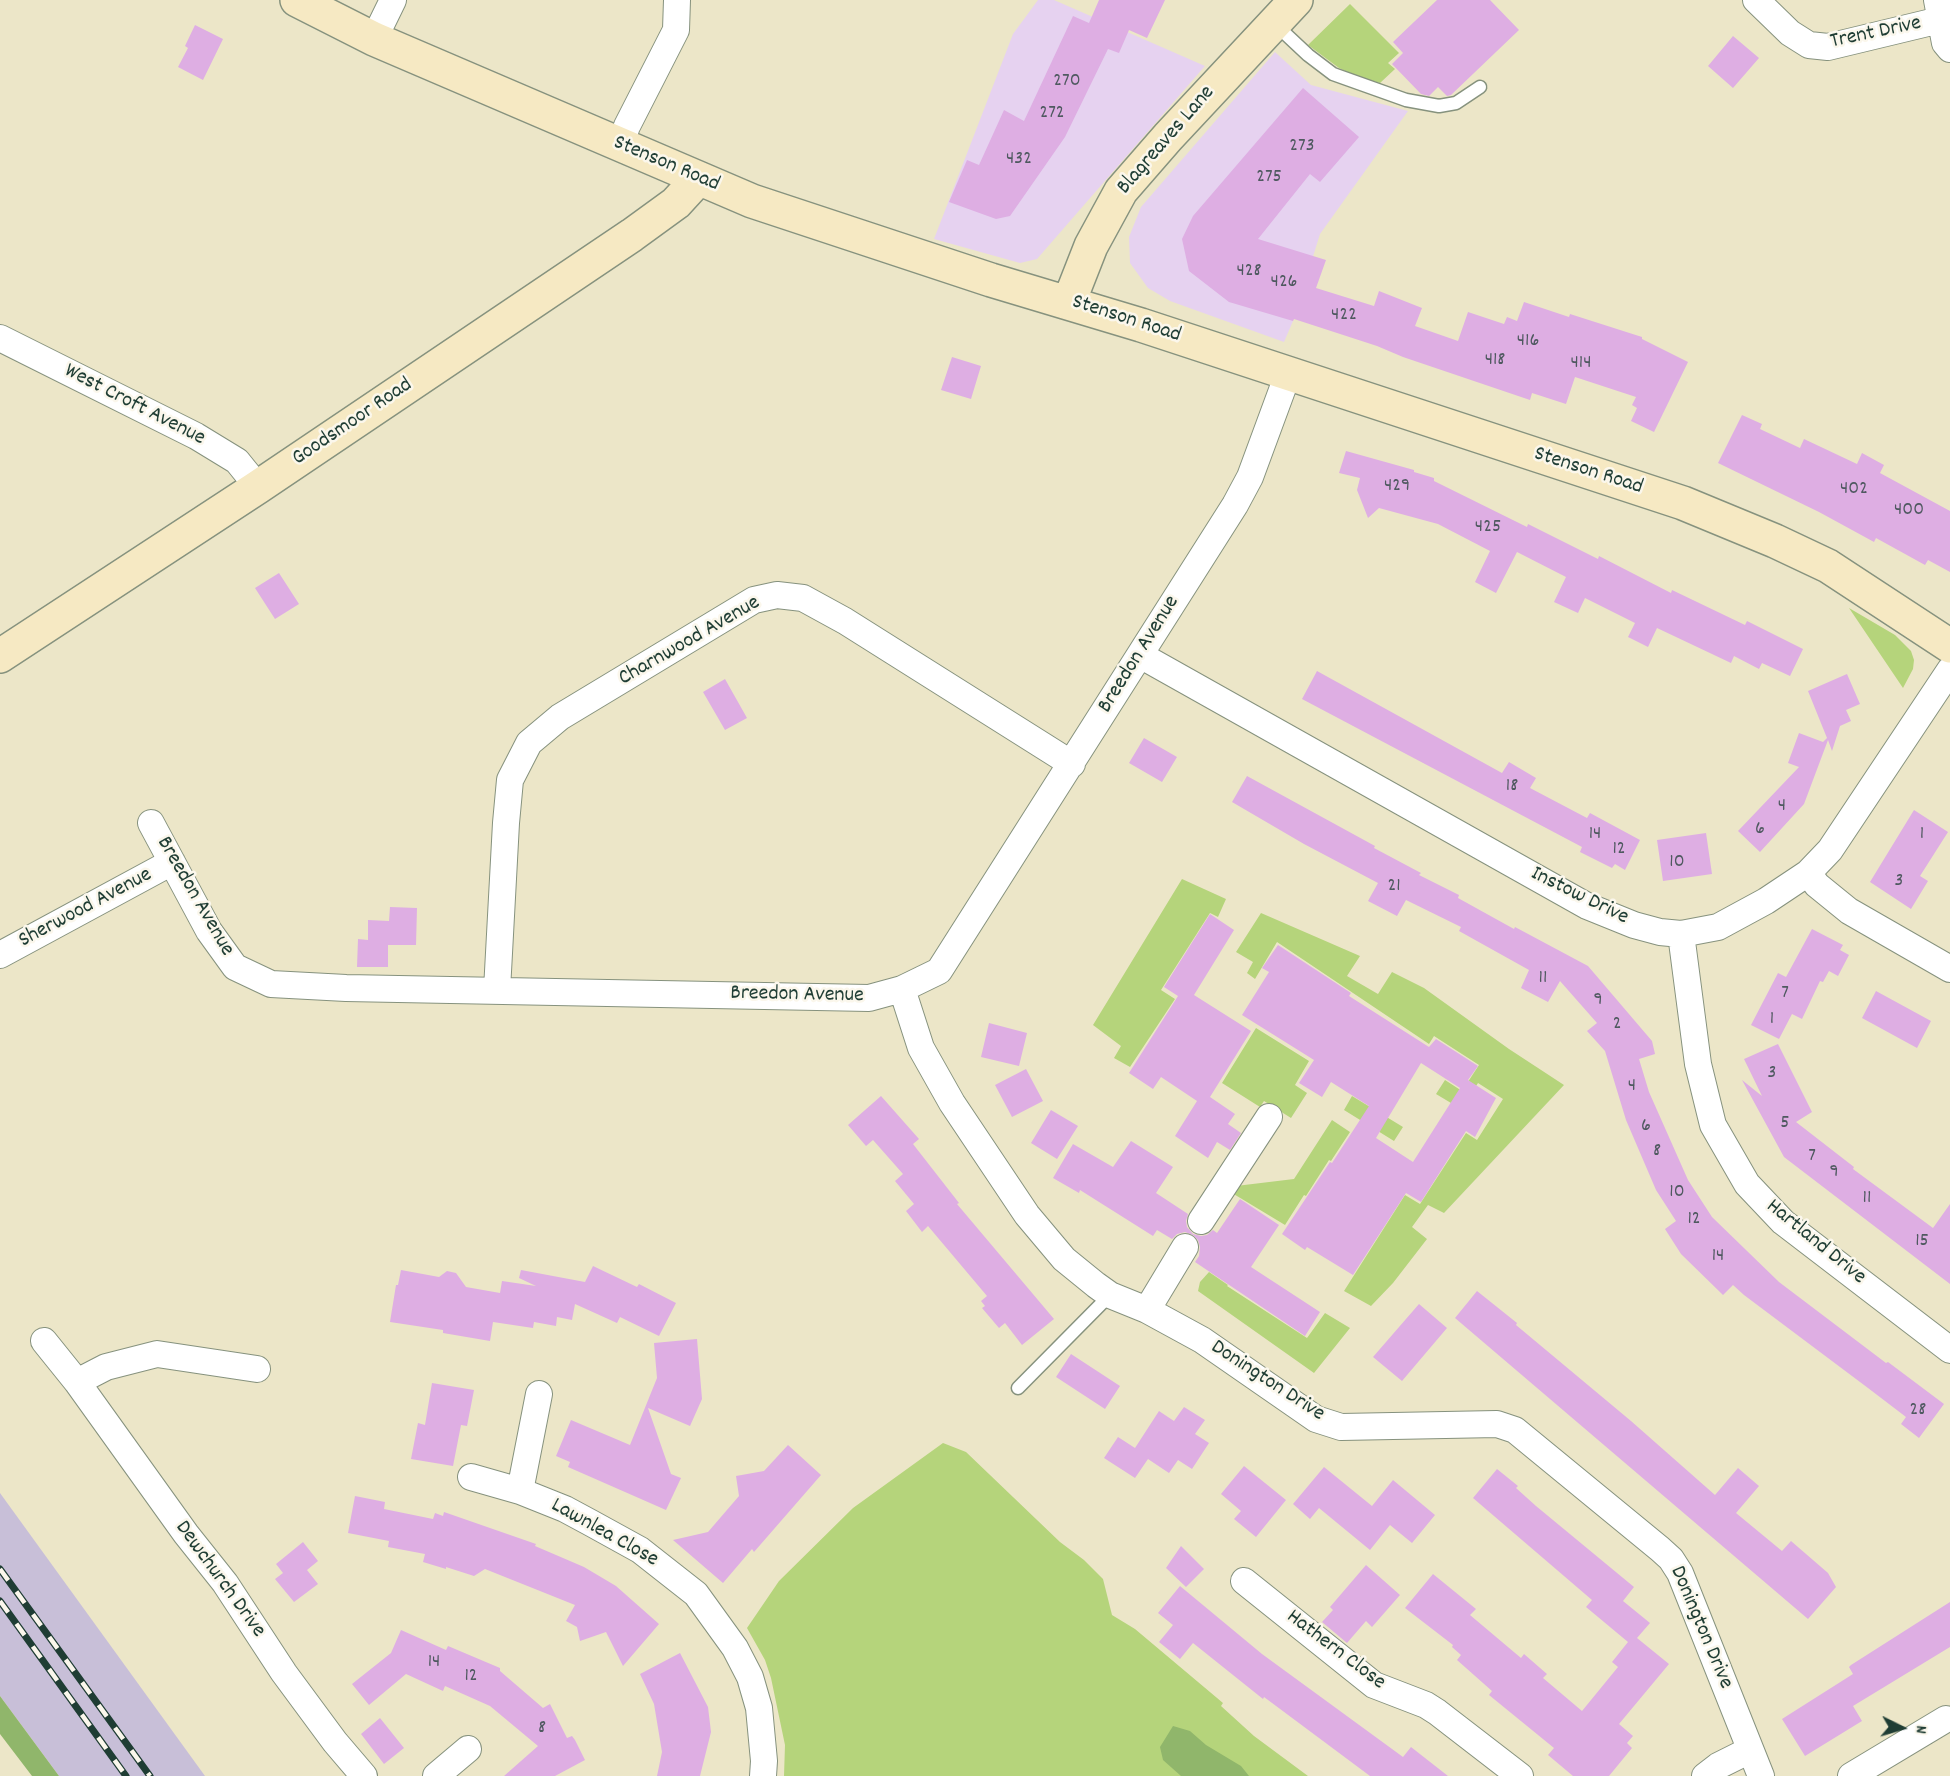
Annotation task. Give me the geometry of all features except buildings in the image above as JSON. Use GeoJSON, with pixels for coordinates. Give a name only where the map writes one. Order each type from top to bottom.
{"type":"FeatureCollection","features":[{"type":"Feature","properties":{"kind":"street","name":"Stenson Road"},"geometry":{"type":"LineString","coordinates":[[297,0],[374,39],[752,201],[991,280],[1070,302],[1683,504],[1775,541],[1828,566],[1950,646]]}},
{"type":"Feature","properties":{"kind":"street"},"geometry":{"type":"LineString","coordinates":[[374,39],[393,0]]}},
{"type":"Feature","properties":{"kind":"street"},"geometry":{"type":"LineString","coordinates":[[620,145],[627,126],[676,30],[677,0]]}},
{"type":"Feature","properties":{"kind":"street","name":"Trent Drive"},"geometry":{"type":"LineString","coordinates":[[1756,0],[1790,33],[1809,45],[1828,47],[1938,10]]}},
{"type":"Feature","properties":{"kind":"street"},"geometry":{"type":"LineString","coordinates":[[1938,10],[1945,43],[1950,49]]}},
{"type":"Feature","properties":{"kind":"street","name":"Blagreaves Lane"},"geometry":{"type":"LineString","coordinates":[[1070,302],[1091,246],[1121,191],[1167,137],[1285,11]]}},
{"type":"Feature","properties":{"kind":"street","name":"Goodsmoor Road"},"geometry":{"type":"LineString","coordinates":[[0,656],[258,487],[632,235],[676,203],[698,179]]}},
{"type":"Feature","properties":{"kind":"street","name":"West Croft Avenue"},"geometry":{"type":"LineString","coordinates":[[0,338],[196,436],[237,461],[258,487]]}},
{"type":"Feature","properties":{"kind":"street","name":"Breedon Avenue"},"geometry":{"type":"LineString","coordinates":[[151,823],[208,931],[235,967],[271,984],[346,988],[869,998],[902,989],[939,971],[1235,505],[1250,477],[1288,374]]}},
{"type":"Feature","properties":{"kind":"street","name":"Charnwood Avenue"},"geometry":{"type":"LineString","coordinates":[[497,990],[510,780],[529,743],[560,717],[754,600],[777,595],[803,598],[845,621],[1072,764]]}},
{"type":"Feature","properties":{"kind":"street","name":"Instow Drive"},"geometry":{"type":"LineString","coordinates":[[1140,655],[1587,906],[1634,925],[1660,932],[1682,933],[1718,927],[1766,901],[1808,873],[1830,849],[1950,670]]}},
{"type":"Feature","properties":{"kind":"street","name":"Sherwood Avenue"},"geometry":{"type":"LineString","coordinates":[[0,955],[171,862]]}},
{"type":"Feature","properties":{"kind":"street"},"geometry":{"type":"LineString","coordinates":[[1808,873],[1817,885],[1849,911],[1950,969]]}},
{"type":"Feature","properties":{"kind":"street","name":"Hartland Drive"},"geometry":{"type":"LineString","coordinates":[[1682,933],[1698,1064],[1713,1125],[1747,1184],[1783,1222],[1950,1350]]}},
{"type":"Feature","properties":{"kind":"street","name":"Donington Drive"},"geometry":{"type":"LineString","coordinates":[[902,989],[921,1048],[952,1103],[1027,1215],[1064,1259],[1110,1295],[1148,1310],[1202,1340],[1316,1419],[1341,1426],[1497,1424],[1515,1430],[1671,1558],[1680,1573],[1761,1776]]}},
{"type":"Feature","properties":{"kind":"street"},"geometry":{"type":"LineString","coordinates":[[1201,1221],[1269,1117]]}},
{"type":"Feature","properties":{"kind":"street"},"geometry":{"type":"LineString","coordinates":[[1148,1310],[1185,1248]]}},
{"type":"Feature","properties":{"kind":"street","name":"Dewchurch Drive"},"geometry":{"type":"LineString","coordinates":[[44,1341],[77,1382],[186,1534],[225,1583],[284,1673],[335,1742],[364,1776]]}},
{"type":"Feature","properties":{"kind":"street"},"geometry":{"type":"LineString","coordinates":[[77,1382],[106,1367],[157,1354],[257,1369]]}},
{"type":"Feature","properties":{"kind":"street"},"geometry":{"type":"LineString","coordinates":[[520,1491],[539,1394]]}},
{"type":"Feature","properties":{"kind":"street","name":"Lawnlea Close"},"geometry":{"type":"LineString","coordinates":[[471,1477],[520,1491],[565,1509],[640,1550],[696,1594],[735,1648],[750,1677],[759,1708],[764,1761],[763,1776]]}},
{"type":"Feature","properties":{"kind":"street","name":"Hathern Close"},"geometry":{"type":"LineString","coordinates":[[1244,1581],[1374,1685],[1426,1705],[1520,1776]]}},
{"type":"Feature","properties":{"kind":"street"},"geometry":{"type":"LineString","coordinates":[[1851,1776],[1946,1719]]}},
{"type":"Feature","properties":{"kind":"street"},"geometry":{"type":"LineString","coordinates":[[436,1776],[468,1749]]}},
{"type":"Feature","properties":{"kind":"street"},"geometry":{"type":"LineString","coordinates":[[1705,1776],[1718,1766],[1750,1750]]}},
{"type":"Feature","properties":{"kind":"lane"},"geometry":{"type":"LineString","coordinates":[[1285,11],[1308,55],[1333,74],[1406,100],[1439,106],[1456,103],[1480,87]]}},
{"type":"Feature","properties":{"kind":"lane"},"geometry":{"type":"LineString","coordinates":[[1018,1388],[1110,1295]]}},
{"type":"Feature","properties":{"kind":"shaded area"},"geometry":{"type":"Polygon","coordinates":[[[1038,0],[1054,0],[1205,66],[1037,259],[1020,263],[934,239],[1013,34],[1038,0]]]}},
{"type":"Feature","properties":{"kind":"shaded area"},"geometry":{"type":"Polygon","coordinates":[[[1275,52],[1311,85],[1408,111],[1320,234],[1293,321],[1284,342],[1170,301],[1148,288],[1130,263],[1129,237],[1141,207],[1275,52]]]}},
{"type":"Feature","properties":{"kind":"shaded area"},"geometry":{"type":"Polygon","coordinates":[[[0,1493],[205,1776],[59,1776],[0,1696],[0,1493]]]}},
{"type":"Feature","properties":{"kind":"green space"},"geometry":{"type":"Polygon","coordinates":[[[1350,4],[1399,53],[1388,63],[1395,69],[1380,83],[1358,77],[1339,68],[1308,45],[1350,4]]]}},
{"type":"Feature","properties":{"kind":"green space"},"geometry":{"type":"Polygon","coordinates":[[[1849,608],[1895,635],[1911,651],[1914,660],[1913,669],[1903,688],[1849,608]]]}},
{"type":"Feature","properties":{"kind":"green space"},"geometry":{"type":"Polygon","coordinates":[[[1182,879],[1226,899],[1218,917],[1210,913],[1161,990],[1175,999],[1130,1067],[1114,1058],[1121,1046],[1093,1025],[1182,879]]]}},
{"type":"Feature","properties":{"kind":"green space"},"geometry":{"type":"Polygon","coordinates":[[[1261,913],[1360,956],[1347,976],[1378,994],[1392,972],[1424,988],[1564,1085],[1444,1213],[1428,1205],[1412,1227],[1427,1239],[1393,1283],[1371,1306],[1344,1291],[1405,1195],[1420,1204],[1466,1133],[1477,1140],[1503,1099],[1478,1083],[1461,1109],[1436,1094],[1445,1080],[1462,1091],[1479,1065],[1434,1036],[1429,1044],[1277,942],[1255,979],[1247,973],[1253,962],[1236,952],[1261,913]]]}},
{"type":"Feature","properties":{"kind":"green space"},"geometry":{"type":"Polygon","coordinates":[[[1256,1028],[1309,1061],[1295,1085],[1307,1093],[1291,1118],[1264,1101],[1260,1107],[1222,1083],[1256,1028]]]}},
{"type":"Feature","properties":{"kind":"green space"},"geometry":{"type":"Polygon","coordinates":[[[1352,1096],[1403,1127],[1394,1141],[1344,1110],[1352,1096]]]}},
{"type":"Feature","properties":{"kind":"green space"},"geometry":{"type":"Polygon","coordinates":[[[1332,1120],[1350,1132],[1285,1225],[1232,1193],[1236,1186],[1294,1179],[1332,1120]]]}},
{"type":"Feature","properties":{"kind":"green space"},"geometry":{"type":"Polygon","coordinates":[[[1209,1272],[1307,1338],[1325,1313],[1350,1328],[1314,1373],[1198,1291],[1200,1282],[1209,1272]]]}},
{"type":"Feature","properties":{"kind":"green space"},"geometry":{"type":"Polygon","coordinates":[[[943,1443],[966,1452],[1060,1542],[1084,1560],[1103,1579],[1112,1615],[1135,1629],[1223,1703],[1221,1706],[1254,1736],[1308,1776],[784,1776],[785,1745],[771,1678],[765,1660],[747,1628],[779,1581],[853,1508],[943,1443]]]}},
{"type":"Feature","properties":{"kind":"green space"},"geometry":{"type":"Polygon","coordinates":[[[0,1696],[59,1776],[32,1776],[0,1734],[0,1696]]]}},
{"type":"Feature","properties":{"kind":"green space"},"geometry":{"type":"Polygon","coordinates":[[[1173,1726],[1190,1731],[1206,1745],[1241,1766],[1249,1776],[1181,1776],[1163,1760],[1160,1747],[1173,1726]]]}},
{"type":"Feature","properties":{"kind":"railway"},"geometry":{"type":"LineString","coordinates":[[0,1569],[150,1776]]}},
{"type":"Feature","properties":{"kind":"railway"},"geometry":{"type":"LineString","coordinates":[[0,1601],[126,1776]]}}]}
